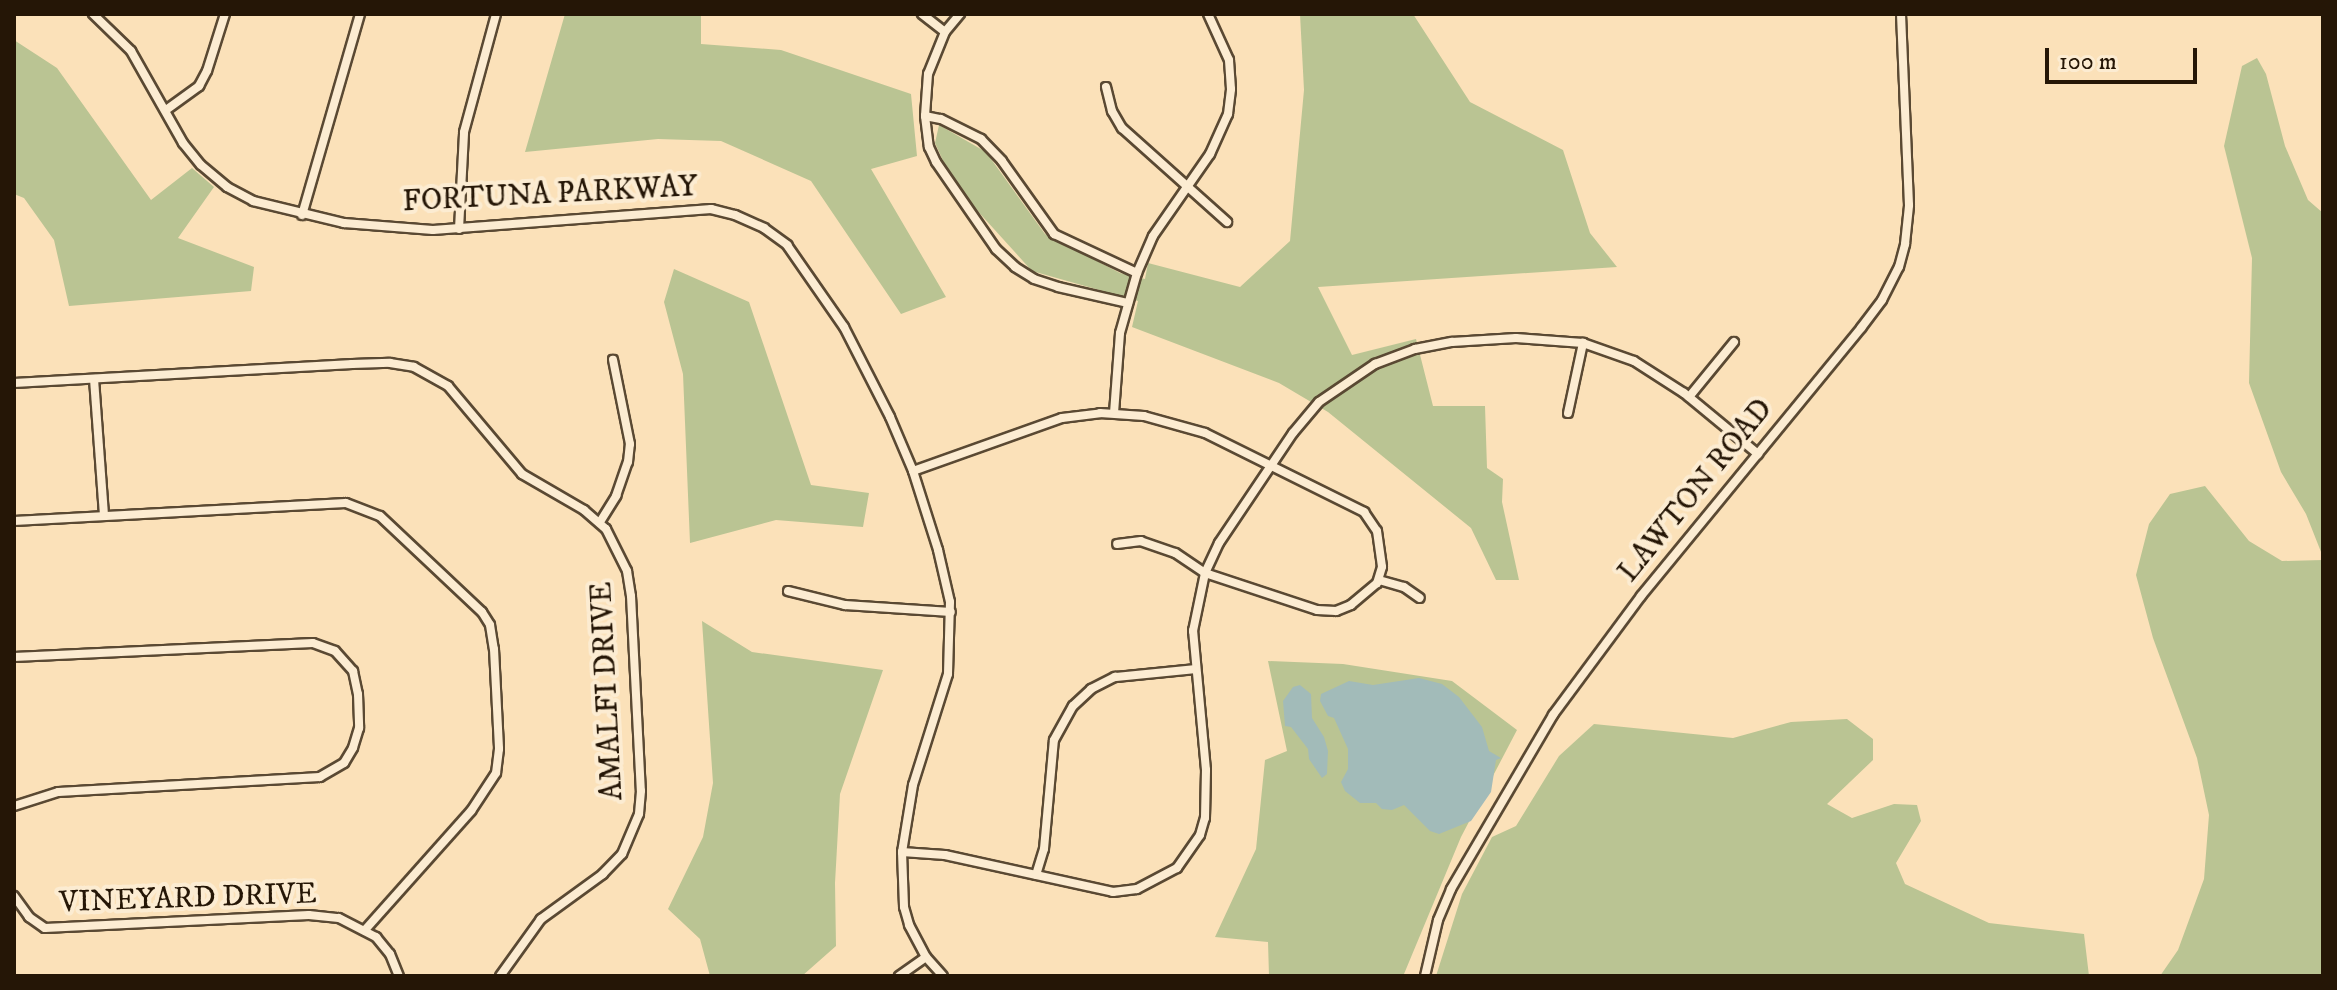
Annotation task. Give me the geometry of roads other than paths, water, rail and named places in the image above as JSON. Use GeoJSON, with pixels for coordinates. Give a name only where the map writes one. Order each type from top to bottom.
{"type":"FeatureCollection","features":[{"type":"Feature","properties":{"kind":"street","name":"FORTUNA PARKWAY"},"geometry":{"type":"LineString","coordinates":[[93,14],[131,51],[183,143],[201,165],[227,187],[253,201],[302,215],[388,228],[459,229],[691,208],[735,215],[764,228],[787,245],[844,327],[913,471],[938,550],[951,612],[948,674],[913,785],[902,852],[904,907],[926,957],[943,976]]}},
{"type":"Feature","properties":{"kind":"street"},"geometry":{"type":"LineString","coordinates":[[166,110],[199,86],[207,71],[225,14]]}},
{"type":"Feature","properties":{"kind":"street"},"geometry":{"type":"LineString","coordinates":[[302,215],[360,14]]}},
{"type":"Feature","properties":{"kind":"street"},"geometry":{"type":"LineString","coordinates":[[459,229],[464,132],[496,14]]}},
{"type":"Feature","properties":{"kind":"street"},"geometry":{"type":"LineString","coordinates":[[922,14],[945,32]]}},
{"type":"Feature","properties":{"kind":"street"},"geometry":{"type":"LineString","coordinates":[[960,14],[945,32],[928,74],[925,116],[929,147],[936,162],[996,249],[1015,267],[1034,279],[1058,287],[1128,303]]}},
{"type":"Feature","properties":{"kind":"street"},"geometry":{"type":"LineString","coordinates":[[1114,413],[1117,357],[1137,273],[1153,236],[1221,134],[1231,89],[1229,60],[1208,14]]}},
{"type":"Feature","properties":{"kind":"street","name":"LAWTON ROAD"},"geometry":{"type":"LineString","coordinates":[[1425,976],[1438,920],[1451,889],[1553,715],[1641,596],[1861,328],[1882,300],[1899,267],[1909,205],[1901,14]]}},
{"type":"Feature","properties":{"kind":"street"},"geometry":{"type":"LineString","coordinates":[[1106,87],[1112,111],[1122,128],[1227,222]]}},
{"type":"Feature","properties":{"kind":"street"},"geometry":{"type":"LineString","coordinates":[[925,116],[941,119],[981,139],[1002,161],[1054,234],[1137,273]]}},
{"type":"Feature","properties":{"kind":"street"},"geometry":{"type":"LineString","coordinates":[[902,852],[945,855],[1093,890],[1137,889],[1177,868],[1187,856],[1205,818],[1207,789],[1193,631],[1205,573],[1219,543],[1270,465],[1319,402],[1375,364],[1415,349],[1452,342],[1516,338],[1583,343],[1634,361],[1689,397],[1758,454]]}},
{"type":"Feature","properties":{"kind":"street"},"geometry":{"type":"LineString","coordinates":[[1689,397],[1734,342]]}},
{"type":"Feature","properties":{"kind":"street"},"geometry":{"type":"LineString","coordinates":[[1568,413],[1583,343]]}},
{"type":"Feature","properties":{"kind":"street"},"geometry":{"type":"LineString","coordinates":[[600,522],[616,496],[628,462],[630,444],[613,360]]}},
{"type":"Feature","properties":{"kind":"street","name":"AMALFI DRIVE"},"geometry":{"type":"LineString","coordinates":[[14,383],[352,364],[390,363],[414,367],[448,386],[522,474],[600,522],[618,550],[631,596],[641,791],[639,814],[622,854],[603,874],[541,919],[500,976]]}},
{"type":"Feature","properties":{"kind":"street"},"geometry":{"type":"LineString","coordinates":[[94,379],[104,514]]}},
{"type":"Feature","properties":{"kind":"street"},"geometry":{"type":"LineString","coordinates":[[913,471],[1062,418],[1114,413],[1144,416],[1187,426],[1364,512],[1377,531],[1382,548],[1379,580],[1369,593],[1336,611],[1317,610],[1205,573],[1175,553],[1141,541],[1117,544]]}},
{"type":"Feature","properties":{"kind":"street"},"geometry":{"type":"LineString","coordinates":[[14,521],[288,504],[360,505],[380,516],[482,612],[490,625],[494,649],[499,749],[496,773],[471,811],[366,929],[390,954],[399,976]]}},
{"type":"Feature","properties":{"kind":"street"},"geometry":{"type":"LineString","coordinates":[[1379,580],[1404,587],[1420,598]]}},
{"type":"Feature","properties":{"kind":"street"},"geometry":{"type":"LineString","coordinates":[[788,591],[845,605],[951,612]]}},
{"type":"Feature","properties":{"kind":"street"},"geometry":{"type":"LineString","coordinates":[[14,657],[313,643],[335,651],[353,671],[359,728],[344,763],[320,777],[58,792],[14,806]]}},
{"type":"Feature","properties":{"kind":"street"},"geometry":{"type":"LineString","coordinates":[[1036,875],[1044,849],[1054,740],[1073,706],[1091,689],[1115,677],[1195,669]]}},
{"type":"Feature","properties":{"kind":"street","name":"VINEYARD DRIVE"},"geometry":{"type":"LineString","coordinates":[[14,896],[29,917],[45,928],[309,915],[339,918],[366,929]]}},
{"type":"Feature","properties":{"kind":"street"},"geometry":{"type":"LineString","coordinates":[[899,976],[926,957]]}},
{"type":"Feature","properties":{"kind":"water"},"geometry":{"type":"Polygon","coordinates":[[[1419,678],[1442,684],[1459,697],[1482,727],[1489,751],[1501,758],[1496,760],[1491,792],[1471,821],[1439,834],[1430,831],[1404,805],[1392,810],[1382,809],[1376,803],[1360,803],[1345,791],[1341,782],[1348,769],[1348,749],[1334,718],[1328,716],[1320,701],[1321,694],[1349,681],[1373,685],[1419,678]]]}},
{"type":"Feature","properties":{"kind":"water"},"geometry":{"type":"Polygon","coordinates":[[[1300,685],[1311,694],[1312,718],[1324,737],[1328,751],[1327,774],[1322,778],[1309,759],[1308,749],[1291,727],[1285,726],[1283,701],[1293,687],[1300,685]]]}}]}
